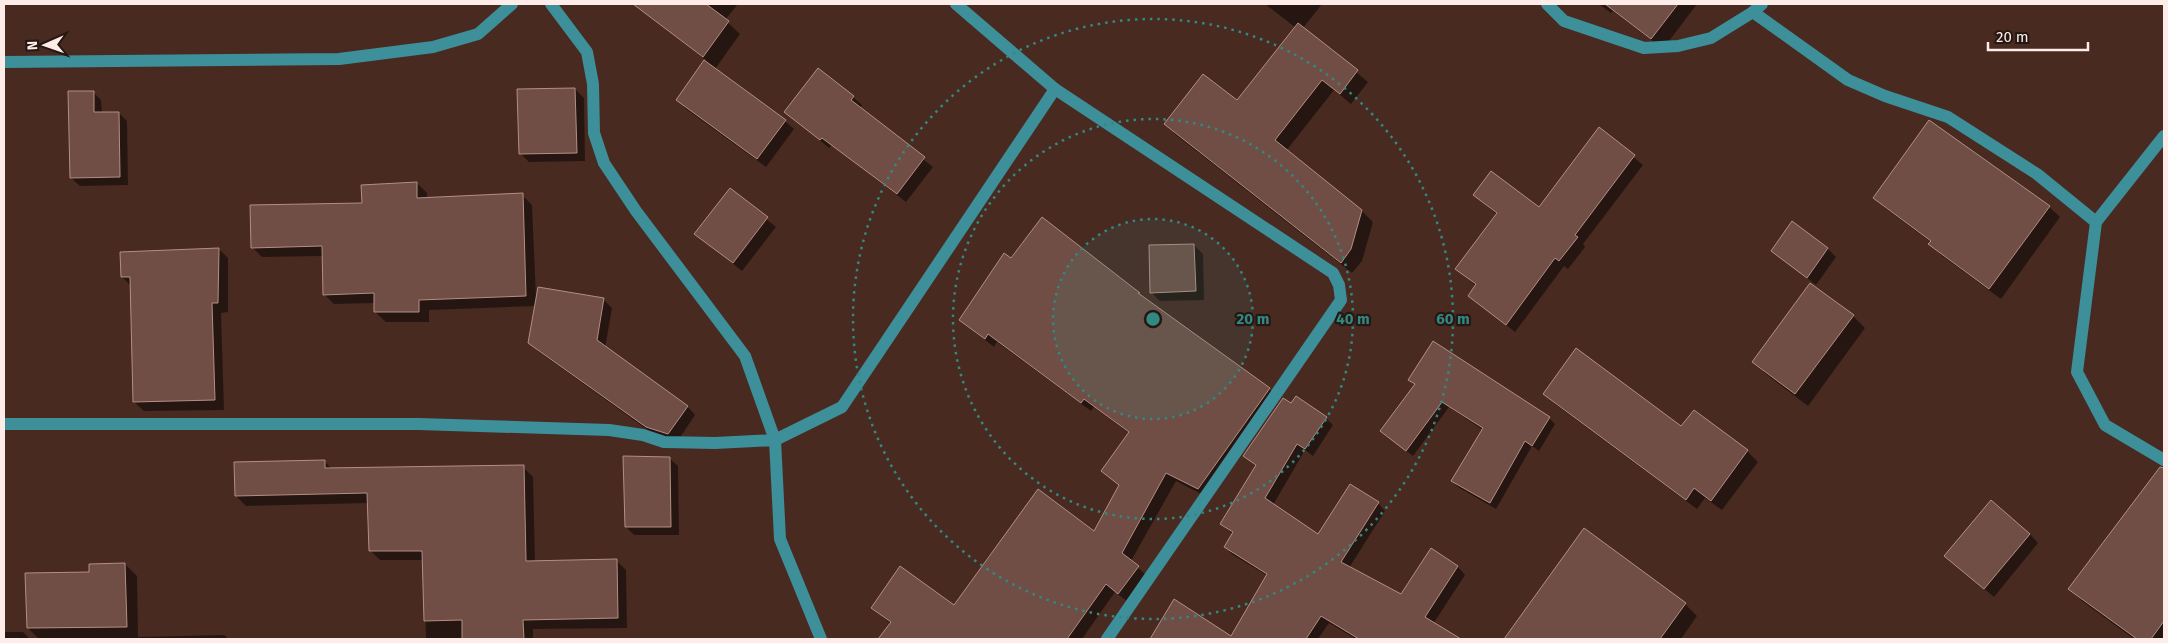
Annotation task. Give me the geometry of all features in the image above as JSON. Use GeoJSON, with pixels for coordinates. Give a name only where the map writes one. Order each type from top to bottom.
{"type":"FeatureCollection","features":[{"type":"Feature","properties":{"kind":"street"},"geometry":{"type":"LineString","coordinates":[[4,62],[339,59],[434,48],[478,34],[512,4]]}},
{"type":"Feature","properties":{"kind":"street"},"geometry":{"type":"LineString","coordinates":[[551,4],[587,52],[593,84],[594,134],[604,164],[636,212],[745,356],[775,440],[780,539],[821,639]]}},
{"type":"Feature","properties":{"kind":"street"},"geometry":{"type":"LineString","coordinates":[[956,4],[1055,89],[1333,273],[1339,285],[1341,300],[1107,639]]}},
{"type":"Feature","properties":{"kind":"street"},"geometry":{"type":"LineString","coordinates":[[1546,4],[1564,21],[1644,48],[1678,46],[1710,38],[1758,8],[1848,80],[1885,96],[1948,117],[2037,174],[2096,222]]}},
{"type":"Feature","properties":{"kind":"street"},"geometry":{"type":"LineString","coordinates":[[4,424],[419,424],[610,430],[643,435],[664,442],[715,443],[775,440],[842,407],[1055,89]]}},
{"type":"Feature","properties":{"kind":"street"},"geometry":{"type":"LineString","coordinates":[[2164,136],[2096,222],[2077,372],[2105,425],[2164,460]]}},
{"type":"Feature","properties":{"kind":"building"},"geometry":{"type":"Polygon","coordinates":[[[633,4],[706,4],[729,21],[703,57],[633,4]]]}},
{"type":"Feature","properties":{"kind":"building"},"geometry":{"type":"Polygon","coordinates":[[[1605,4],[1678,4],[1651,39],[1605,4]]]}},
{"type":"Feature","properties":{"kind":"building"},"geometry":{"type":"Polygon","coordinates":[[[1298,23],[1358,70],[1340,94],[1322,80],[1275,140],[1362,210],[1351,249],[1341,263],[1164,124],[1203,74],[1237,100],[1298,23]]]}},
{"type":"Feature","properties":{"kind":"building"},"geometry":{"type":"Polygon","coordinates":[[[704,60],[786,120],[757,159],[676,100],[704,60]]]}},
{"type":"Feature","properties":{"kind":"building"},"geometry":{"type":"Polygon","coordinates":[[[818,68],[854,96],[851,100],[925,157],[897,194],[822,138],[820,140],[784,112],[818,68]]]}},
{"type":"Feature","properties":{"kind":"building"},"geometry":{"type":"Polygon","coordinates":[[[575,88],[577,153],[519,154],[517,89],[575,88]]]}},
{"type":"Feature","properties":{"kind":"building"},"geometry":{"type":"Polygon","coordinates":[[[68,91],[94,91],[94,112],[119,112],[120,177],[70,178],[68,91]]]}},
{"type":"Feature","properties":{"kind":"building"},"geometry":{"type":"Polygon","coordinates":[[[1929,120],[2050,206],[1989,289],[1928,244],[1931,241],[1873,198],[1929,120]]]}},
{"type":"Feature","properties":{"kind":"building"},"geometry":{"type":"Polygon","coordinates":[[[1599,127],[1635,155],[1575,235],[1578,237],[1559,261],[1555,258],[1506,325],[1468,296],[1476,284],[1455,269],[1497,213],[1473,195],[1491,171],[1539,207],[1599,127]]]}},
{"type":"Feature","properties":{"kind":"building"},"geometry":{"type":"Polygon","coordinates":[[[417,182],[417,198],[523,193],[526,296],[419,300],[419,312],[374,312],[374,293],[323,295],[322,246],[251,248],[250,205],[362,203],[361,185],[417,182]]]}},
{"type":"Feature","properties":{"kind":"building"},"geometry":{"type":"Polygon","coordinates":[[[730,188],[768,217],[733,263],[694,234],[730,188]]]}},
{"type":"Feature","properties":{"kind":"building"},"geometry":{"type":"Polygon","coordinates":[[[1042,217],[1140,293],[1138,293],[1270,388],[1198,489],[1166,473],[1122,553],[1139,566],[1118,594],[1106,584],[1067,639],[878,639],[891,622],[871,608],[900,566],[954,605],[1038,489],[1094,531],[1119,485],[1101,471],[1129,432],[1084,399],[1081,403],[988,334],[985,339],[959,320],[1004,253],[1011,258],[1042,217]]]}},
{"type":"Feature","properties":{"kind":"building"},"geometry":{"type":"Polygon","coordinates":[[[1792,221],[1828,248],[1807,278],[1771,251],[1792,221]]]}},
{"type":"Feature","properties":{"kind":"building"},"geometry":{"type":"Polygon","coordinates":[[[1194,244],[1196,291],[1150,293],[1149,245],[1194,244]]]}},
{"type":"Feature","properties":{"kind":"building"},"geometry":{"type":"Polygon","coordinates":[[[219,248],[218,303],[212,303],[215,400],[133,402],[130,277],[121,277],[120,252],[219,248]]]}},
{"type":"Feature","properties":{"kind":"building"},"geometry":{"type":"Polygon","coordinates":[[[1810,283],[1854,315],[1795,394],[1752,362],[1810,283]]]}},
{"type":"Feature","properties":{"kind":"building"},"geometry":{"type":"Polygon","coordinates":[[[538,287],[604,298],[597,340],[688,406],[668,434],[646,427],[528,343],[538,287]]]}},
{"type":"Feature","properties":{"kind":"building"},"geometry":{"type":"Polygon","coordinates":[[[1433,341],[1550,417],[1532,446],[1525,441],[1490,503],[1451,481],[1483,428],[1442,402],[1406,451],[1380,431],[1415,384],[1408,380],[1433,341]]]}},
{"type":"Feature","properties":{"kind":"building"},"geometry":{"type":"Polygon","coordinates":[[[1576,348],[1681,426],[1694,410],[1748,450],[1711,501],[1694,488],[1686,500],[1543,394],[1576,348]]]}},
{"type":"Feature","properties":{"kind":"building"},"geometry":{"type":"Polygon","coordinates":[[[1296,396],[1327,417],[1305,449],[1297,444],[1265,498],[1318,534],[1350,484],[1379,502],[1341,562],[1401,594],[1431,548],[1458,566],[1425,617],[1461,639],[1359,639],[1321,616],[1306,639],[1150,639],[1174,599],[1231,636],[1267,574],[1224,547],[1233,532],[1220,524],[1256,465],[1243,456],[1283,398],[1291,403],[1296,396]]]}},
{"type":"Feature","properties":{"kind":"building"},"geometry":{"type":"Polygon","coordinates":[[[623,456],[670,457],[671,527],[625,527],[623,456]]]}},
{"type":"Feature","properties":{"kind":"building"},"geometry":{"type":"Polygon","coordinates":[[[325,460],[325,468],[524,465],[526,561],[617,559],[618,618],[523,620],[524,639],[462,639],[462,620],[424,621],[422,551],[369,551],[367,493],[235,496],[234,462],[325,460]]]}},
{"type":"Feature","properties":{"kind":"building"},"geometry":{"type":"Polygon","coordinates":[[[2160,467],[2164,468],[2164,621],[2151,639],[2137,639],[2068,589],[2160,467]]]}},
{"type":"Feature","properties":{"kind":"building"},"geometry":{"type":"Polygon","coordinates":[[[1991,500],[2030,534],[1984,589],[1944,556],[1991,500]]]}},
{"type":"Feature","properties":{"kind":"building"},"geometry":{"type":"Polygon","coordinates":[[[1584,528],[1686,603],[1660,639],[1504,639],[1584,528]]]}},
{"type":"Feature","properties":{"kind":"building"},"geometry":{"type":"Polygon","coordinates":[[[125,563],[127,627],[27,628],[25,573],[89,572],[89,564],[125,563]]]}}]}
